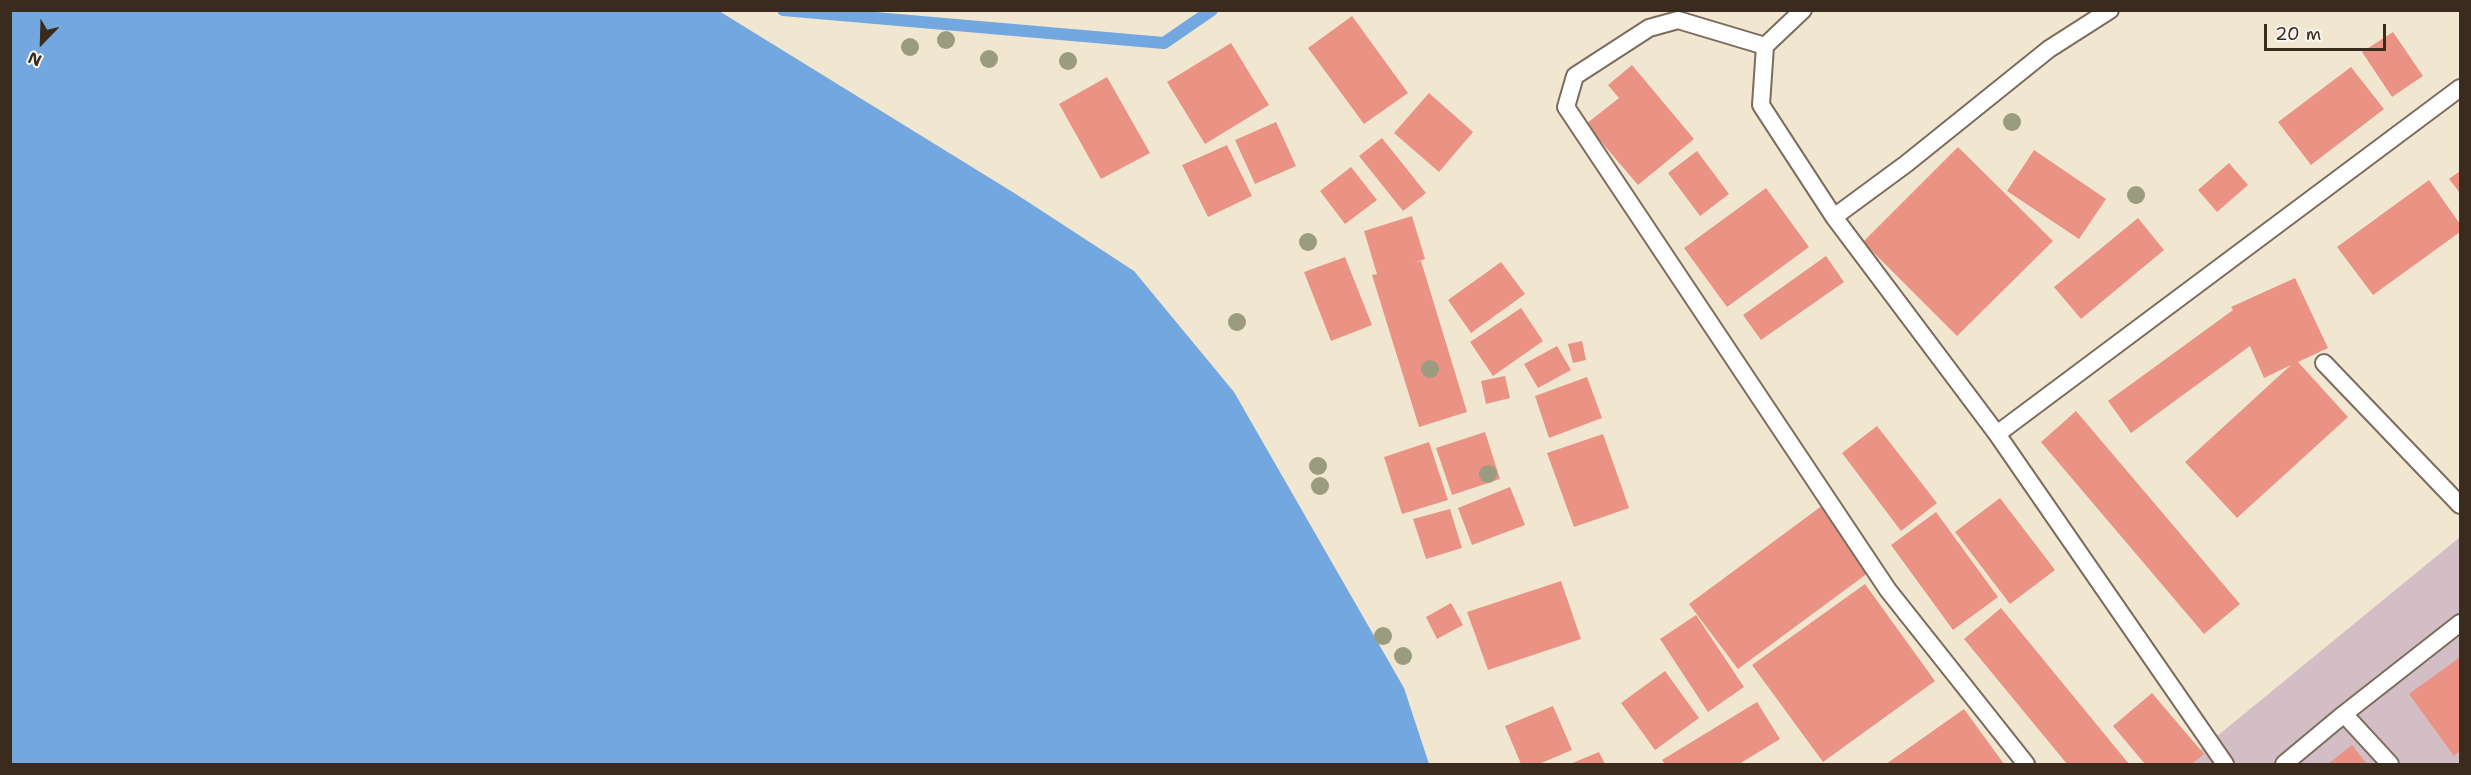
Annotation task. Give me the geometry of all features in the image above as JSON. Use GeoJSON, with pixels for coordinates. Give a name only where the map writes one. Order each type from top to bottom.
{"type":"FeatureCollection","features":[{"type":"Feature","properties":{"kind":"lane"},"geometry":{"type":"LineString","coordinates":[[1803,10],[1765,46],[1761,105],[1834,217],[1997,434],[2225,765]]}},
{"type":"Feature","properties":{"kind":"lane"},"geometry":{"type":"LineString","coordinates":[[1834,217],[1906,164],[2049,49],[2110,10]]}},
{"type":"Feature","properties":{"kind":"lane"},"geometry":{"type":"LineString","coordinates":[[1765,46],[1678,20],[1649,28],[1575,76],[1566,107],[1888,590],[2026,765]]}},
{"type":"Feature","properties":{"kind":"lane"},"geometry":{"type":"LineString","coordinates":[[1997,434],[2460,88]]}},
{"type":"Feature","properties":{"kind":"lane"},"geometry":{"type":"LineString","coordinates":[[2324,363],[2460,505]]}},
{"type":"Feature","properties":{"kind":"lane"},"geometry":{"type":"LineString","coordinates":[[2284,765],[2344,714],[2460,623]]}},
{"type":"Feature","properties":{"kind":"lane"},"geometry":{"type":"LineString","coordinates":[[2344,714],[2390,765]]}},
{"type":"Feature","properties":{"kind":"shaded area"},"geometry":{"type":"Polygon","coordinates":[[[2460,537],[2460,764],[2183,764],[2460,537]]]}},
{"type":"Feature","properties":{"kind":"water"},"geometry":{"type":"Polygon","coordinates":[[[10,11],[719,11],[1019,196],[1134,271],[1234,392],[1404,688],[1429,764],[11,764],[10,11]]]}},
{"type":"Feature","properties":{"kind":"building"},"geometry":{"type":"Polygon","coordinates":[[[1352,16],[1408,93],[1364,124],[1308,48],[1352,16]]]}},
{"type":"Feature","properties":{"kind":"building"},"geometry":{"type":"Polygon","coordinates":[[[2393,32],[2423,76],[2392,97],[2362,52],[2393,32]]]}},
{"type":"Feature","properties":{"kind":"building"},"geometry":{"type":"Polygon","coordinates":[[[1231,43],[1269,105],[1205,144],[1167,82],[1231,43]]]}},
{"type":"Feature","properties":{"kind":"building"},"geometry":{"type":"Polygon","coordinates":[[[1632,65],[1694,139],[1638,185],[1586,124],[1619,98],[1608,85],[1632,65]]]}},
{"type":"Feature","properties":{"kind":"building"},"geometry":{"type":"Polygon","coordinates":[[[2351,67],[2384,109],[2311,165],[2278,122],[2351,67]]]}},
{"type":"Feature","properties":{"kind":"building"},"geometry":{"type":"Polygon","coordinates":[[[1107,77],[1150,153],[1101,179],[1059,104],[1107,77]]]}},
{"type":"Feature","properties":{"kind":"building"},"geometry":{"type":"Polygon","coordinates":[[[1429,93],[1473,132],[1439,172],[1394,133],[1429,93]]]}},
{"type":"Feature","properties":{"kind":"building"},"geometry":{"type":"Polygon","coordinates":[[[1276,122],[1296,166],[1255,184],[1235,140],[1276,122]]]}},
{"type":"Feature","properties":{"kind":"building"},"geometry":{"type":"Polygon","coordinates":[[[1382,138],[1426,193],[1403,211],[1359,156],[1382,138]]]}},
{"type":"Feature","properties":{"kind":"building"},"geometry":{"type":"Polygon","coordinates":[[[1227,145],[1252,196],[1208,217],[1182,165],[1227,145]]]}},
{"type":"Feature","properties":{"kind":"building"},"geometry":{"type":"Polygon","coordinates":[[[1958,147],[2053,241],[1957,336],[1863,242],[1958,147]]]}},
{"type":"Feature","properties":{"kind":"building"},"geometry":{"type":"Polygon","coordinates":[[[2034,150],[2106,199],[2079,239],[2007,191],[2034,150]]]}},
{"type":"Feature","properties":{"kind":"building"},"geometry":{"type":"Polygon","coordinates":[[[1697,151],[1729,194],[1700,216],[1668,173],[1697,151]]]}},
{"type":"Feature","properties":{"kind":"building"},"geometry":{"type":"Polygon","coordinates":[[[2229,163],[2248,185],[2217,212],[2198,190],[2229,163]]]}},
{"type":"Feature","properties":{"kind":"building"},"geometry":{"type":"Polygon","coordinates":[[[1351,167],[1377,200],[1345,224],[1320,191],[1351,167]]]}},
{"type":"Feature","properties":{"kind":"building"},"geometry":{"type":"Polygon","coordinates":[[[2460,171],[2460,193],[2449,179],[2460,171]]]}},
{"type":"Feature","properties":{"kind":"building"},"geometry":{"type":"Polygon","coordinates":[[[2429,180],[2460,224],[2460,232],[2373,295],[2337,247],[2429,180]]]}},
{"type":"Feature","properties":{"kind":"building"},"geometry":{"type":"Polygon","coordinates":[[[1766,188],[1809,247],[1727,307],[1684,248],[1766,188]]]}},
{"type":"Feature","properties":{"kind":"building"},"geometry":{"type":"Polygon","coordinates":[[[1412,216],[1425,259],[1413,263],[1421,261],[1467,412],[1419,427],[1372,275],[1377,274],[1364,231],[1412,216]]]}},
{"type":"Feature","properties":{"kind":"building"},"geometry":{"type":"Polygon","coordinates":[[[2138,218],[2164,250],[2081,319],[2054,287],[2138,218]]]}},
{"type":"Feature","properties":{"kind":"building"},"geometry":{"type":"Polygon","coordinates":[[[1826,256],[1844,282],[1761,340],[1743,315],[1826,256]]]}},
{"type":"Feature","properties":{"kind":"building"},"geometry":{"type":"Polygon","coordinates":[[[1345,257],[1372,325],[1331,341],[1304,272],[1345,257]]]}},
{"type":"Feature","properties":{"kind":"building"},"geometry":{"type":"Polygon","coordinates":[[[1501,262],[1525,294],[1471,333],[1448,300],[1501,262]]]}},
{"type":"Feature","properties":{"kind":"building"},"geometry":{"type":"Polygon","coordinates":[[[2295,278],[2328,348],[2298,362],[2348,417],[2237,518],[2185,462],[2291,365],[2264,378],[2250,346],[2131,433],[2108,401],[2233,310],[2231,307],[2295,278]]]}},
{"type":"Feature","properties":{"kind":"building"},"geometry":{"type":"Polygon","coordinates":[[[1521,308],[1543,341],[1493,376],[1470,342],[1521,308]]]}},
{"type":"Feature","properties":{"kind":"building"},"geometry":{"type":"Polygon","coordinates":[[[1582,341],[1586,360],[1573,363],[1568,344],[1582,341]]]}},
{"type":"Feature","properties":{"kind":"building"},"geometry":{"type":"Polygon","coordinates":[[[1557,346],[1571,370],[1538,388],[1524,364],[1557,346]]]}},
{"type":"Feature","properties":{"kind":"building"},"geometry":{"type":"Polygon","coordinates":[[[1505,376],[1510,398],[1486,404],[1481,381],[1505,376]]]}},
{"type":"Feature","properties":{"kind":"building"},"geometry":{"type":"Polygon","coordinates":[[[1587,377],[1602,418],[1549,438],[1535,396],[1587,377]]]}},
{"type":"Feature","properties":{"kind":"building"},"geometry":{"type":"Polygon","coordinates":[[[2076,411],[2240,604],[2204,634],[2041,442],[2076,411]]]}},
{"type":"Feature","properties":{"kind":"building"},"geometry":{"type":"Polygon","coordinates":[[[1877,426],[1937,503],[1901,531],[1842,453],[1877,426]]]}},
{"type":"Feature","properties":{"kind":"building"},"geometry":{"type":"Polygon","coordinates":[[[1485,432],[1500,479],[1452,495],[1436,448],[1485,432]]]}},
{"type":"Feature","properties":{"kind":"building"},"geometry":{"type":"Polygon","coordinates":[[[1603,434],[1629,508],[1574,527],[1547,453],[1603,434]]]}},
{"type":"Feature","properties":{"kind":"building"},"geometry":{"type":"Polygon","coordinates":[[[1429,442],[1448,500],[1402,514],[1384,457],[1429,442]]]}},
{"type":"Feature","properties":{"kind":"building"},"geometry":{"type":"Polygon","coordinates":[[[1510,487],[1525,525],[1472,545],[1458,508],[1510,487]]]}},
{"type":"Feature","properties":{"kind":"building"},"geometry":{"type":"Polygon","coordinates":[[[2000,498],[2055,570],[2010,604],[1955,532],[2000,498]]]}},
{"type":"Feature","properties":{"kind":"building"},"geometry":{"type":"Polygon","coordinates":[[[1823,505],[1872,570],[1738,669],[1689,604],[1823,505]]]}},
{"type":"Feature","properties":{"kind":"building"},"geometry":{"type":"Polygon","coordinates":[[[1450,509],[1462,548],[1426,559],[1413,519],[1450,509]]]}},
{"type":"Feature","properties":{"kind":"building"},"geometry":{"type":"Polygon","coordinates":[[[1936,512],[1998,597],[1953,630],[1891,545],[1936,512]]]}},
{"type":"Feature","properties":{"kind":"building"},"geometry":{"type":"Polygon","coordinates":[[[1561,581],[1581,639],[1488,670],[1467,612],[1561,581]]]}},
{"type":"Feature","properties":{"kind":"building"},"geometry":{"type":"Polygon","coordinates":[[[1865,584],[1935,681],[1823,762],[1752,665],[1865,584]]]}},
{"type":"Feature","properties":{"kind":"building"},"geometry":{"type":"Polygon","coordinates":[[[1451,603],[1463,625],[1437,639],[1426,617],[1451,603]]]}},
{"type":"Feature","properties":{"kind":"building"},"geometry":{"type":"Polygon","coordinates":[[[2001,608],[2129,764],[2067,764],[1964,639],[2001,608]]]}},
{"type":"Feature","properties":{"kind":"building"},"geometry":{"type":"Polygon","coordinates":[[[1696,615],[1744,687],[1708,712],[1660,639],[1696,615]]]}},
{"type":"Feature","properties":{"kind":"building"},"geometry":{"type":"Polygon","coordinates":[[[2460,657],[2460,751],[2454,756],[2409,694],[2460,657]]]}},
{"type":"Feature","properties":{"kind":"building"},"geometry":{"type":"Polygon","coordinates":[[[1665,671],[1699,718],[1655,750],[1621,703],[1665,671]]]}},
{"type":"Feature","properties":{"kind":"building"},"geometry":{"type":"Polygon","coordinates":[[[2152,693],[2204,754],[2192,764],[2145,764],[2113,726],[2152,693]]]}},
{"type":"Feature","properties":{"kind":"building"},"geometry":{"type":"Polygon","coordinates":[[[1757,702],[1780,739],[1739,764],[1665,764],[1662,760],[1757,702]]]}},
{"type":"Feature","properties":{"kind":"building"},"geometry":{"type":"Polygon","coordinates":[[[1553,706],[1572,750],[1539,764],[1521,764],[1505,726],[1553,706]]]}},
{"type":"Feature","properties":{"kind":"building"},"geometry":{"type":"Polygon","coordinates":[[[1964,709],[2004,764],[1886,764],[1964,709]]]}},
{"type":"Feature","properties":{"kind":"building"},"geometry":{"type":"Polygon","coordinates":[[[2352,745],[2367,764],[2328,764],[2352,745]]]}},
{"type":"Feature","properties":{"kind":"building"},"geometry":{"type":"Polygon","coordinates":[[[1599,752],[1605,764],[1570,764],[1599,752]]]}},
{"type":"Feature","properties":{"kind":"waterway"},"geometry":{"type":"LineString","coordinates":[[783,10],[1164,43],[1212,10]]}}]}
